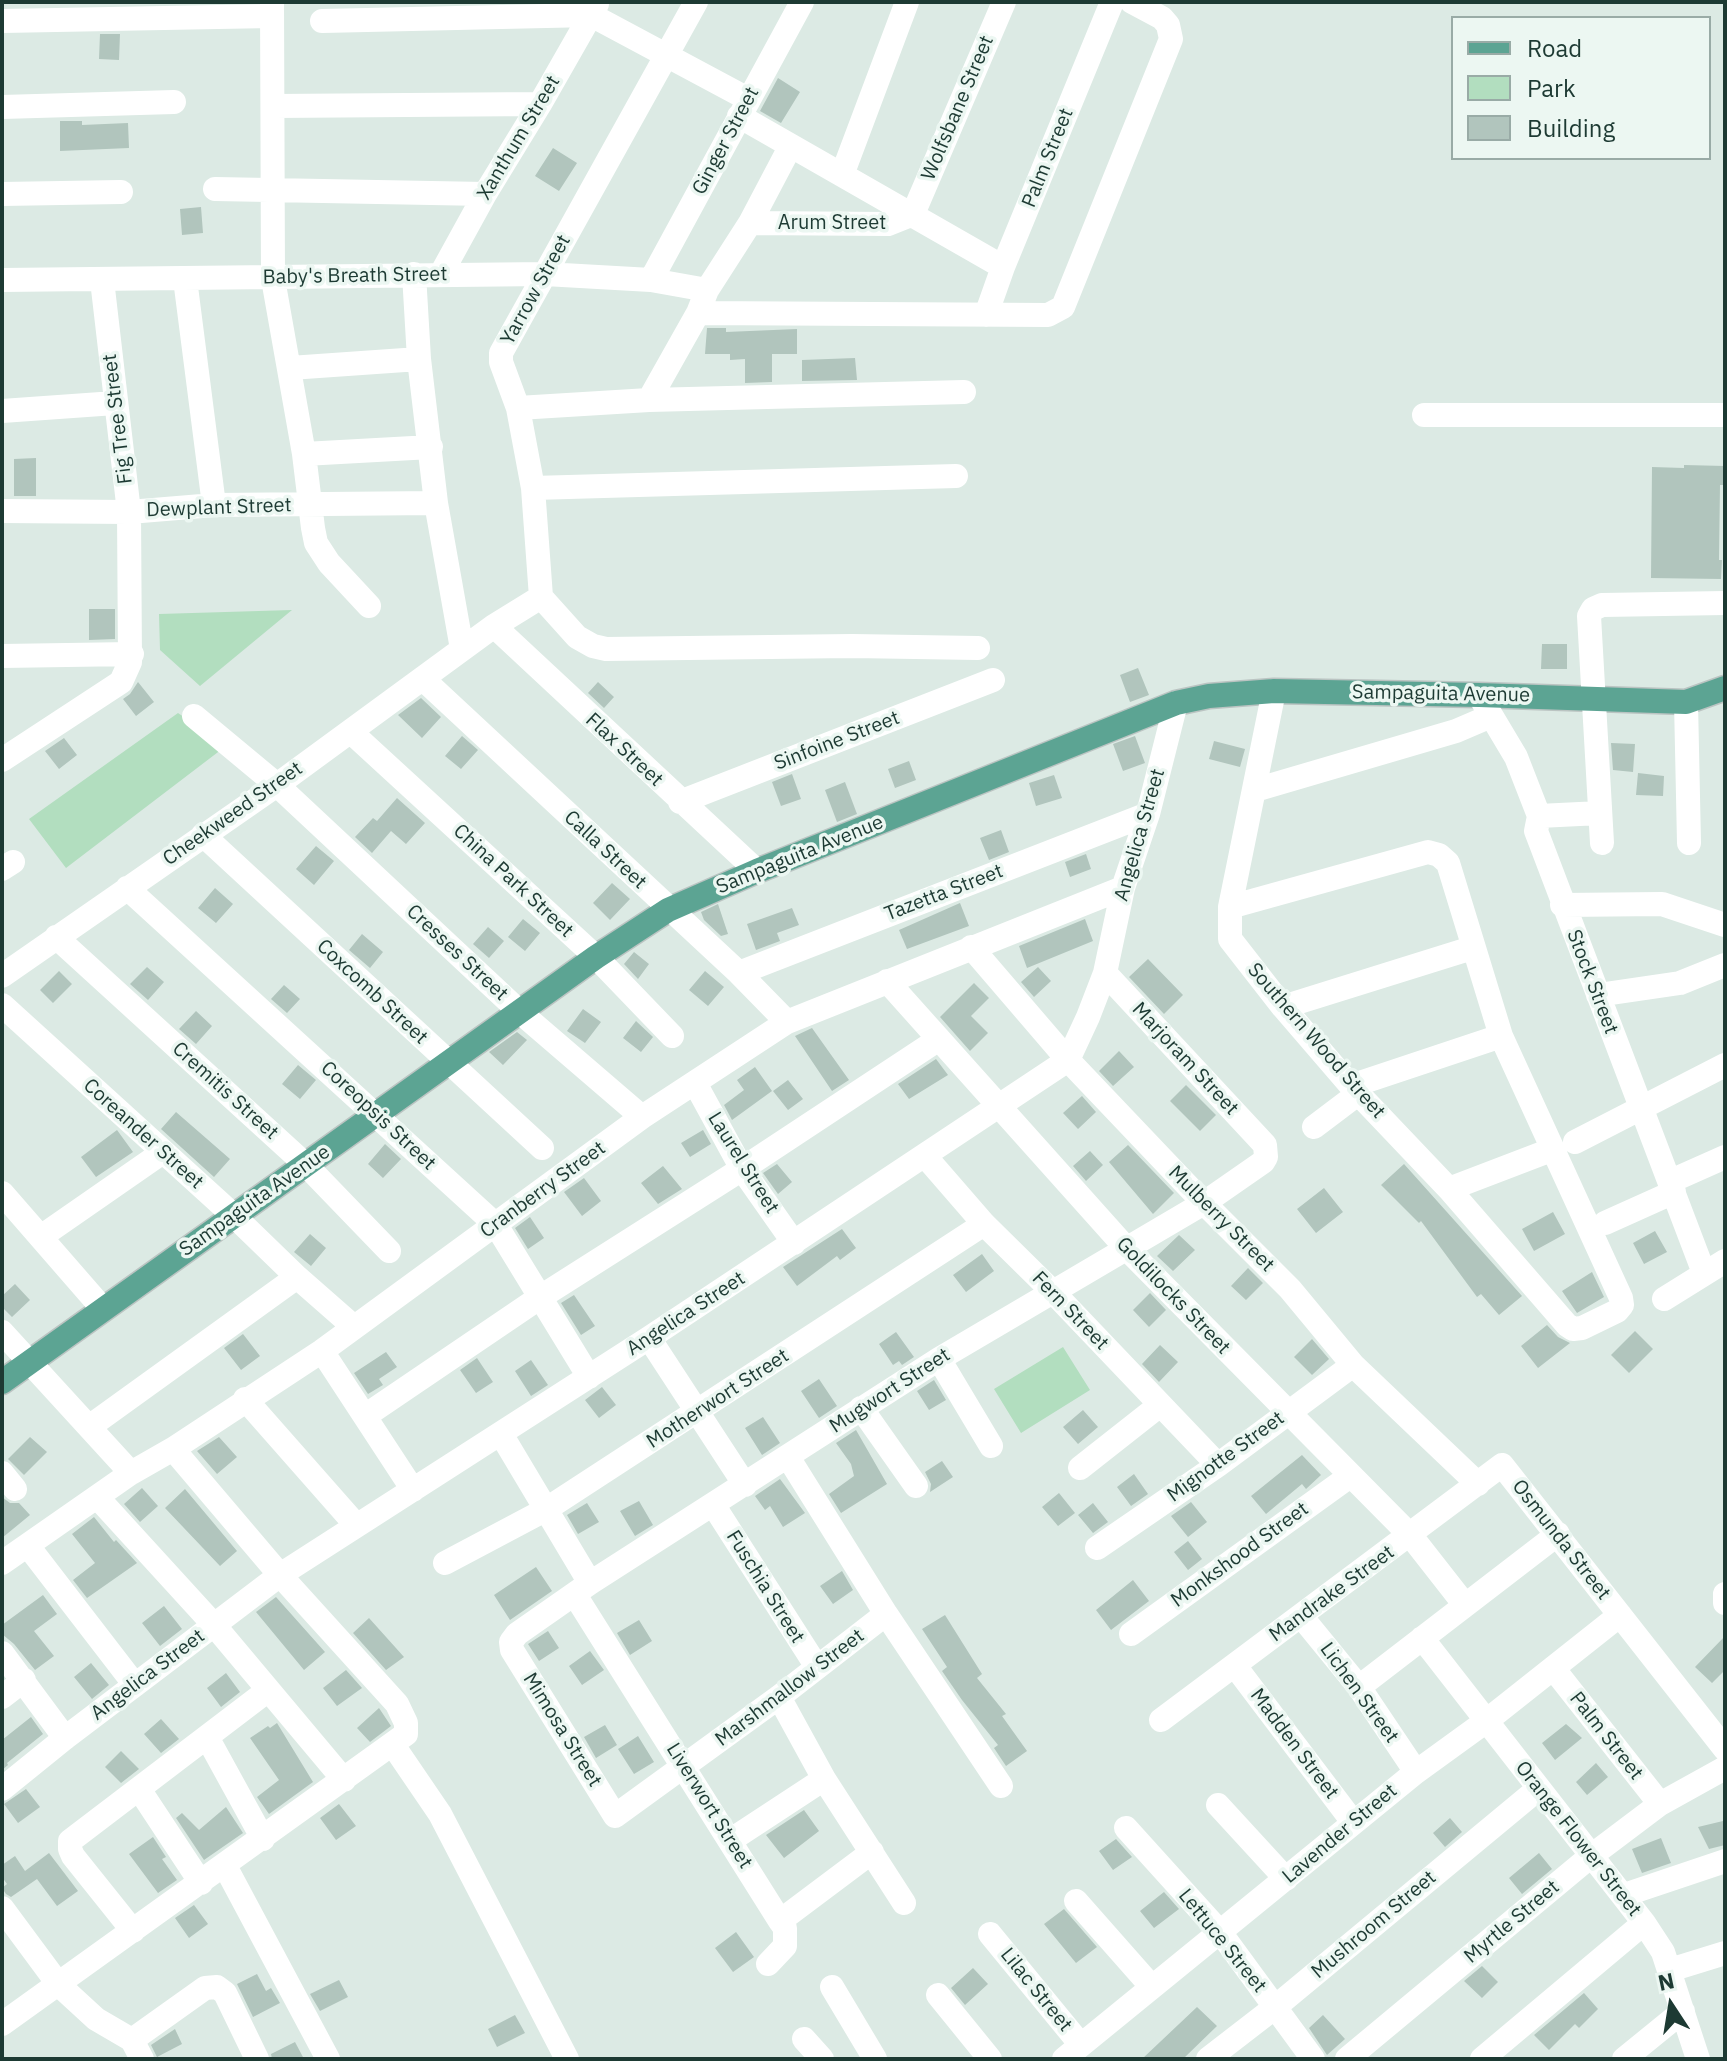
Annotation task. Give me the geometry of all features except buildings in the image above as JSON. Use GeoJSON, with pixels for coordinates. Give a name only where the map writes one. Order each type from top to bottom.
{"type":"FeatureCollection","features":[{"type":"Feature","properties":{"kind":"main road","name":"Sampaguita Avenue"},"geometry":{"type":"LineString","coordinates":[[2,1382],[596,957],[668,910],[757,871],[1176,703],[1209,696],[1274,691],[1485,705],[1594,698],[1686,702],[1725,688]]}},
{"type":"Feature","properties":{"kind":"street","name":"Yarrow Street"},"geometry":{"type":"LineString","coordinates":[[541,597],[533,488],[518,408],[501,362],[501,353],[696,2]]}},
{"type":"Feature","properties":{"kind":"street","name":"Ginger Street"},"geometry":{"type":"LineString","coordinates":[[651,280],[802,2]]}},
{"type":"Feature","properties":{"kind":"street"},"geometry":{"type":"LineString","coordinates":[[842,175],[907,2]]}},
{"type":"Feature","properties":{"kind":"street","name":"Wolfsbane Street"},"geometry":{"type":"LineString","coordinates":[[913,214],[1004,2]]}},
{"type":"Feature","properties":{"kind":"street","name":"Palm Street"},"geometry":{"type":"LineString","coordinates":[[986,315],[1112,2]]}},
{"type":"Feature","properties":{"kind":"street"},"geometry":{"type":"LineString","coordinates":[[698,313],[1048,315],[1063,307],[1171,39],[1168,25],[1162,18],[1132,2]]}},
{"type":"Feature","properties":{"kind":"street"},"geometry":{"type":"LineString","coordinates":[[322,21],[595,8],[666,53],[743,108],[790,147],[1003,267]]}},
{"type":"Feature","properties":{"kind":"street","name":"Xanthum Street"},"geometry":{"type":"LineString","coordinates":[[441,274],[595,8]]}},
{"type":"Feature","properties":{"kind":"street"},"geometry":{"type":"LineString","coordinates":[[2,21],[272,9],[273,279],[290,368],[316,543],[329,563],[369,606]]}},
{"type":"Feature","properties":{"kind":"street"},"geometry":{"type":"LineString","coordinates":[[2,107],[174,102]]}},
{"type":"Feature","properties":{"kind":"street"},"geometry":{"type":"LineString","coordinates":[[274,106],[540,104]]}},
{"type":"Feature","properties":{"kind":"street"},"geometry":{"type":"LineString","coordinates":[[649,400],[698,313],[707,290],[750,223],[790,147]]}},
{"type":"Feature","properties":{"kind":"street"},"geometry":{"type":"LineString","coordinates":[[215,189],[485,194]]}},
{"type":"Feature","properties":{"kind":"street"},"geometry":{"type":"LineString","coordinates":[[2,194],[121,192]]}},
{"type":"Feature","properties":{"kind":"street","name":"Arum Street"},"geometry":{"type":"LineString","coordinates":[[750,223],[888,224],[913,214]]}},
{"type":"Feature","properties":{"kind":"street"},"geometry":{"type":"LineString","coordinates":[[414,274],[419,359],[436,503],[462,649]]}},
{"type":"Feature","properties":{"kind":"street","name":"Baby's Breath Street"},"geometry":{"type":"LineString","coordinates":[[2,280],[545,274],[651,280],[707,290]]}},
{"type":"Feature","properties":{"kind":"street"},"geometry":{"type":"LineString","coordinates":[[185,279],[214,505]]}},
{"type":"Feature","properties":{"kind":"street","name":"Fig Tree Street"},"geometry":{"type":"LineString","coordinates":[[102,280],[129,512],[132,654]]}},
{"type":"Feature","properties":{"kind":"street"},"geometry":{"type":"LineString","coordinates":[[290,368],[419,359]]}},
{"type":"Feature","properties":{"kind":"street"},"geometry":{"type":"LineString","coordinates":[[518,408],[649,400],[964,392]]}},
{"type":"Feature","properties":{"kind":"street"},"geometry":{"type":"LineString","coordinates":[[2,411],[115,403]]}},
{"type":"Feature","properties":{"kind":"street"},"geometry":{"type":"LineString","coordinates":[[1424,415],[1725,415]]}},
{"type":"Feature","properties":{"kind":"street"},"geometry":{"type":"LineString","coordinates":[[304,454],[431,447]]}},
{"type":"Feature","properties":{"kind":"street"},"geometry":{"type":"LineString","coordinates":[[533,488],[956,476]]}},
{"type":"Feature","properties":{"kind":"street","name":"Dewplant Street"},"geometry":{"type":"LineString","coordinates":[[2,511],[129,512],[214,505],[436,503]]}},
{"type":"Feature","properties":{"kind":"street"},"geometry":{"type":"LineString","coordinates":[[494,626],[541,597],[577,637],[606,649],[978,648]]}},
{"type":"Feature","properties":{"kind":"street"},"geometry":{"type":"LineString","coordinates":[[1602,843],[1589,616],[1593,609],[1602,605],[1725,603]]}},
{"type":"Feature","properties":{"kind":"street","name":"Cheekweed Street"},"geometry":{"type":"LineString","coordinates":[[2,976],[277,785],[494,626]]}},
{"type":"Feature","properties":{"kind":"street","name":"Flax Street"},"geometry":{"type":"LineString","coordinates":[[494,626],[757,871]]}},
{"type":"Feature","properties":{"kind":"street"},"geometry":{"type":"LineString","coordinates":[[2,656],[132,654],[121,682],[2,760]]}},
{"type":"Feature","properties":{"kind":"street","name":"Calla Street"},"geometry":{"type":"LineString","coordinates":[[423,679],[739,973],[787,1022]]}},
{"type":"Feature","properties":{"kind":"street","name":"Sinfoine Street"},"geometry":{"type":"LineString","coordinates":[[680,802],[993,680]]}},
{"type":"Feature","properties":{"kind":"street","name":"Southern Wood Street"},"geometry":{"type":"LineString","coordinates":[[1274,691],[1230,907],[1230,939],[1283,1007],[1355,1089],[1573,1329],[1582,1328],[1617,1311],[1622,1305],[1621,1298],[1551,1150]]}},
{"type":"Feature","properties":{"kind":"street"},"geometry":{"type":"LineString","coordinates":[[1686,702],[1689,843]]}},
{"type":"Feature","properties":{"kind":"street","name":"Angelica Street"},"geometry":{"type":"LineString","coordinates":[[2,1789],[280,1575],[649,1338],[1068,1060],[1105,973],[1123,888],[1148,814],[1176,703]]}},
{"type":"Feature","properties":{"kind":"street"},"geometry":{"type":"LineString","coordinates":[[1255,790],[1456,731],[1485,705]]}},
{"type":"Feature","properties":{"kind":"street","name":"Stock Street"},"geometry":{"type":"LineString","coordinates":[[1485,705],[1516,757],[1539,816],[1536,831],[1562,905],[1672,1187],[1714,1267]]}},
{"type":"Feature","properties":{"kind":"street","name":"Cresses Street"},"geometry":{"type":"LineString","coordinates":[[194,716],[277,785],[521,1013],[642,1117]]}},
{"type":"Feature","properties":{"kind":"street","name":"China Park Street"},"geometry":{"type":"LineString","coordinates":[[351,732],[596,957],[672,1036]]}},
{"type":"Feature","properties":{"kind":"street"},"geometry":{"type":"LineString","coordinates":[[1539,816],[1600,813]]}},
{"type":"Feature","properties":{"kind":"street","name":"Tazetta Street"},"geometry":{"type":"LineString","coordinates":[[739,973],[1148,814]]}},
{"type":"Feature","properties":{"kind":"street","name":"Coxcomb Street"},"geometry":{"type":"LineString","coordinates":[[203,835],[542,1148]]}},
{"type":"Feature","properties":{"kind":"street"},"geometry":{"type":"LineString","coordinates":[[1230,907],[1428,852],[1439,855],[1448,863],[1501,1036],[1551,1150],[1449,1189]]}},
{"type":"Feature","properties":{"kind":"street","name":"Coreopsis Street"},"geometry":{"type":"LineString","coordinates":[[127,888],[496,1225],[589,1377]]}},
{"type":"Feature","properties":{"kind":"street","name":"Cranberry Street"},"geometry":{"type":"LineString","coordinates":[[2,1563],[131,1473],[322,1351],[642,1117],[787,1022],[1123,888]]}},
{"type":"Feature","properties":{"kind":"street"},"geometry":{"type":"LineString","coordinates":[[1562,905],[1662,904],[1725,925]]}},
{"type":"Feature","properties":{"kind":"street","name":"Cremitis Street"},"geometry":{"type":"LineString","coordinates":[[56,937],[306,1165],[389,1251]]}},
{"type":"Feature","properties":{"kind":"street","name":"Mulberry Street"},"geometry":{"type":"LineString","coordinates":[[971,947],[1068,1060],[1290,1289],[1353,1365],[1478,1484]]}},
{"type":"Feature","properties":{"kind":"street"},"geometry":{"type":"LineString","coordinates":[[1283,1007],[1472,948]]}},
{"type":"Feature","properties":{"kind":"street"},"geometry":{"type":"LineString","coordinates":[[1598,995],[1680,983],[1725,965]]}},
{"type":"Feature","properties":{"kind":"street","name":"Marjoram Street"},"geometry":{"type":"LineString","coordinates":[[1105,973],[1265,1145]]}},
{"type":"Feature","properties":{"kind":"street","name":"Goldilocks Street"},"geometry":{"type":"LineString","coordinates":[[887,981],[1126,1248],[1411,1536],[1465,1605]]}},
{"type":"Feature","properties":{"kind":"street","name":"Coreander Street"},"geometry":{"type":"LineString","coordinates":[[2,1005],[354,1327]]}},
{"type":"Feature","properties":{"kind":"street"},"geometry":{"type":"LineString","coordinates":[[1314,1127],[1355,1089],[1501,1036]]}},
{"type":"Feature","properties":{"kind":"street"},"geometry":{"type":"LineString","coordinates":[[365,1416],[539,1298],[939,1039]]}},
{"type":"Feature","properties":{"kind":"street"},"geometry":{"type":"LineString","coordinates":[[1575,1142],[1725,1065]]}},
{"type":"Feature","properties":{"kind":"street","name":"Laurel Street"},"geometry":{"type":"LineString","coordinates":[[695,1083],[742,1169],[794,1243]]}},
{"type":"Feature","properties":{"kind":"street","name":"Mugwort Street"},"geometry":{"type":"LineString","coordinates":[[511,1642],[517,1634],[583,1589],[861,1408],[1204,1203],[1263,1162],[1265,1145]]}},
{"type":"Feature","properties":{"kind":"street"},"geometry":{"type":"LineString","coordinates":[[42,1236],[163,1152]]}},
{"type":"Feature","properties":{"kind":"street","name":"Fern Street"},"geometry":{"type":"LineString","coordinates":[[925,1156],[984,1224],[1218,1465]]}},
{"type":"Feature","properties":{"kind":"street"},"geometry":{"type":"LineString","coordinates":[[1605,1223],[1725,1157]]}},
{"type":"Feature","properties":{"kind":"street"},"geometry":{"type":"LineString","coordinates":[[2,1193],[103,1309]]}},
{"type":"Feature","properties":{"kind":"street","name":"Motherwort Street"},"geometry":{"type":"LineString","coordinates":[[445,1563],[545,1510],[984,1224]]}},
{"type":"Feature","properties":{"kind":"street"},"geometry":{"type":"LineString","coordinates":[[1664,1299],[1714,1267]]}},
{"type":"Feature","properties":{"kind":"street"},"geometry":{"type":"LineString","coordinates":[[89,1427],[297,1277]]}},
{"type":"Feature","properties":{"kind":"street"},"geometry":{"type":"LineString","coordinates":[[2,1332],[131,1473]]}},
{"type":"Feature","properties":{"kind":"street"},"geometry":{"type":"LineString","coordinates":[[649,1338],[745,1485]]}},
{"type":"Feature","properties":{"kind":"street"},"geometry":{"type":"LineString","coordinates":[[322,1351],[413,1490]]}},
{"type":"Feature","properties":{"kind":"street"},"geometry":{"type":"LineString","coordinates":[[939,1359],[991,1446]]}},
{"type":"Feature","properties":{"kind":"street","name":"Mignotte Street"},"geometry":{"type":"LineString","coordinates":[[1097,1548],[1218,1465],[1353,1365]]}},
{"type":"Feature","properties":{"kind":"street"},"geometry":{"type":"LineString","coordinates":[[245,1399],[356,1525]]}},
{"type":"Feature","properties":{"kind":"street"},"geometry":{"type":"LineString","coordinates":[[1080,1468],[1160,1405]]}},
{"type":"Feature","properties":{"kind":"street"},"geometry":{"type":"LineString","coordinates":[[861,1408],[916,1486]]}},
{"type":"Feature","properties":{"kind":"street","name":"Liverwort Street"},"geometry":{"type":"LineString","coordinates":[[501,1434],[545,1510],[583,1589],[684,1768],[780,1921]]}},
{"type":"Feature","properties":{"kind":"street"},"geometry":{"type":"LineString","coordinates":[[2,2024],[406,1734],[404,1714],[397,1704],[280,1575],[173,1449]]}},
{"type":"Feature","properties":{"kind":"street"},"geometry":{"type":"LineString","coordinates":[[788,1457],[886,1614],[1001,1786]]}},
{"type":"Feature","properties":{"kind":"street","name":"Mandrake Street"},"geometry":{"type":"LineString","coordinates":[[1161,1720],[1502,1465]]}},
{"type":"Feature","properties":{"kind":"street","name":"Osmunda Street"},"geometry":{"type":"LineString","coordinates":[[1502,1465],[1725,1749]]}},
{"type":"Feature","properties":{"kind":"street","name":"Monkshood Street"},"geometry":{"type":"LineString","coordinates":[[1131,1634],[1350,1476]]}},
{"type":"Feature","properties":{"kind":"street"},"geometry":{"type":"LineString","coordinates":[[98,1498],[214,1625],[344,1780]]}},
{"type":"Feature","properties":{"kind":"street","name":"Fuschia Street"},"geometry":{"type":"LineString","coordinates":[[714,1506],[817,1667]]}},
{"type":"Feature","properties":{"kind":"street"},"geometry":{"type":"LineString","coordinates":[[1359,1687],[1558,1534]]}},
{"type":"Feature","properties":{"kind":"street"},"geometry":{"type":"LineString","coordinates":[[28,1546],[135,1685]]}},
{"type":"Feature","properties":{"kind":"street"},"geometry":{"type":"LineString","coordinates":[[1725,1594],[1725,1603]]}},
{"type":"Feature","properties":{"kind":"street","name":"Marshmallow Street"},"geometry":{"type":"LineString","coordinates":[[615,1816],[684,1768],[886,1614]]}},
{"type":"Feature","properties":{"kind":"street","name":"Lavender Street"},"geometry":{"type":"LineString","coordinates":[[1072,2052],[1353,1822],[1620,1615]]}},
{"type":"Feature","properties":{"kind":"street","name":"Lichen Street"},"geometry":{"type":"LineString","coordinates":[[1301,1616],[1359,1687],[1416,1772]]}},
{"type":"Feature","properties":{"kind":"street","name":"Orange Flower Street"},"geometry":{"type":"LineString","coordinates":[[1422,1638],[1644,1923],[1663,1952],[1698,2059]]}},
{"type":"Feature","properties":{"kind":"street","name":"Mimosa Street"},"geometry":{"type":"LineString","coordinates":[[511,1642],[512,1650],[615,1816]]}},
{"type":"Feature","properties":{"kind":"street"},"geometry":{"type":"LineString","coordinates":[[2,1653],[65,1738]]}},
{"type":"Feature","properties":{"kind":"street","name":"Madden Street"},"geometry":{"type":"LineString","coordinates":[[1235,1666],[1353,1822]]}},
{"type":"Feature","properties":{"kind":"street","name":"Palm Street"},"geometry":{"type":"LineString","coordinates":[[1553,1668],[1660,1804]]}},
{"type":"Feature","properties":{"kind":"street"},"geometry":{"type":"LineString","coordinates":[[2,1697],[24,1680]]}},
{"type":"Feature","properties":{"kind":"street"},"geometry":{"type":"LineString","coordinates":[[133,1931],[70,1849],[70,1841],[267,1691]]}},
{"type":"Feature","properties":{"kind":"street"},"geometry":{"type":"LineString","coordinates":[[779,1697],[824,1779],[904,1903]]}},
{"type":"Feature","properties":{"kind":"street"},"geometry":{"type":"LineString","coordinates":[[207,1737],[263,1839]]}},
{"type":"Feature","properties":{"kind":"street"},"geometry":{"type":"LineString","coordinates":[[393,1745],[440,1814],[567,2059]]}},
{"type":"Feature","properties":{"kind":"street","name":"Myrtle Street"},"geometry":{"type":"LineString","coordinates":[[1347,2059],[1591,1856],[1660,1804],[1725,1768]]}},
{"type":"Feature","properties":{"kind":"street"},"geometry":{"type":"LineString","coordinates":[[731,1840],[824,1779]]}},
{"type":"Feature","properties":{"kind":"street"},"geometry":{"type":"LineString","coordinates":[[139,1789],[201,1883]]}},
{"type":"Feature","properties":{"kind":"street","name":"Mushroom Street"},"geometry":{"type":"LineString","coordinates":[[1208,2059],[1538,1789]]}},
{"type":"Feature","properties":{"kind":"street"},"geometry":{"type":"LineString","coordinates":[[1218,1805],[1286,1879]]}},
{"type":"Feature","properties":{"kind":"street","name":"Lettuce Street"},"geometry":{"type":"LineString","coordinates":[[1126,1828],[1220,1932],[1313,2059]]}},
{"type":"Feature","properties":{"kind":"street"},"geometry":{"type":"LineString","coordinates":[[768,1964],[785,1946],[785,1928],[780,1921],[872,1852]]}},
{"type":"Feature","properties":{"kind":"street"},"geometry":{"type":"LineString","coordinates":[[1624,1895],[1725,1861]]}},
{"type":"Feature","properties":{"kind":"street"},"geometry":{"type":"LineString","coordinates":[[225,1866],[328,2059]]}},
{"type":"Feature","properties":{"kind":"street"},"geometry":{"type":"LineString","coordinates":[[1076,1901],[1151,1986]]}},
{"type":"Feature","properties":{"kind":"street"},"geometry":{"type":"LineString","coordinates":[[2,1909],[59,1985],[96,2019],[137,2049],[205,1988],[217,1987],[225,1993],[257,2059]]}},
{"type":"Feature","properties":{"kind":"street"},"geometry":{"type":"LineString","coordinates":[[1482,2059],[1644,1923]]}},
{"type":"Feature","properties":{"kind":"street","name":"Lilac Street"},"geometry":{"type":"LineString","coordinates":[[990,1934],[1072,2052]]}},
{"type":"Feature","properties":{"kind":"street"},"geometry":{"type":"LineString","coordinates":[[1670,1970],[1725,1953]]}},
{"type":"Feature","properties":{"kind":"street"},"geometry":{"type":"LineString","coordinates":[[832,1987],[875,2059]]}},
{"type":"Feature","properties":{"kind":"street"},"geometry":{"type":"LineString","coordinates":[[938,1995],[990,2059]]}},
{"type":"Feature","properties":{"kind":"street"},"geometry":{"type":"LineString","coordinates":[[1624,2059],[1683,2011]]}},
{"type":"Feature","properties":{"kind":"street"},"geometry":{"type":"LineString","coordinates":[[804,2039],[822,2059]]}},
{"type":"Feature","properties":{"kind":"green space"},"geometry":{"type":"Polygon","coordinates":[[[292,610],[200,686],[160,650],[159,614],[292,610]]]}},
{"type":"Feature","properties":{"kind":"green space"},"geometry":{"type":"Polygon","coordinates":[[[178,713],[226,746],[66,868],[29,819],[178,713]]]}},
{"type":"Feature","properties":{"kind":"green space"},"geometry":{"type":"Polygon","coordinates":[[[1063,1347],[1090,1390],[1021,1433],[994,1389],[1063,1347]]]}}]}
